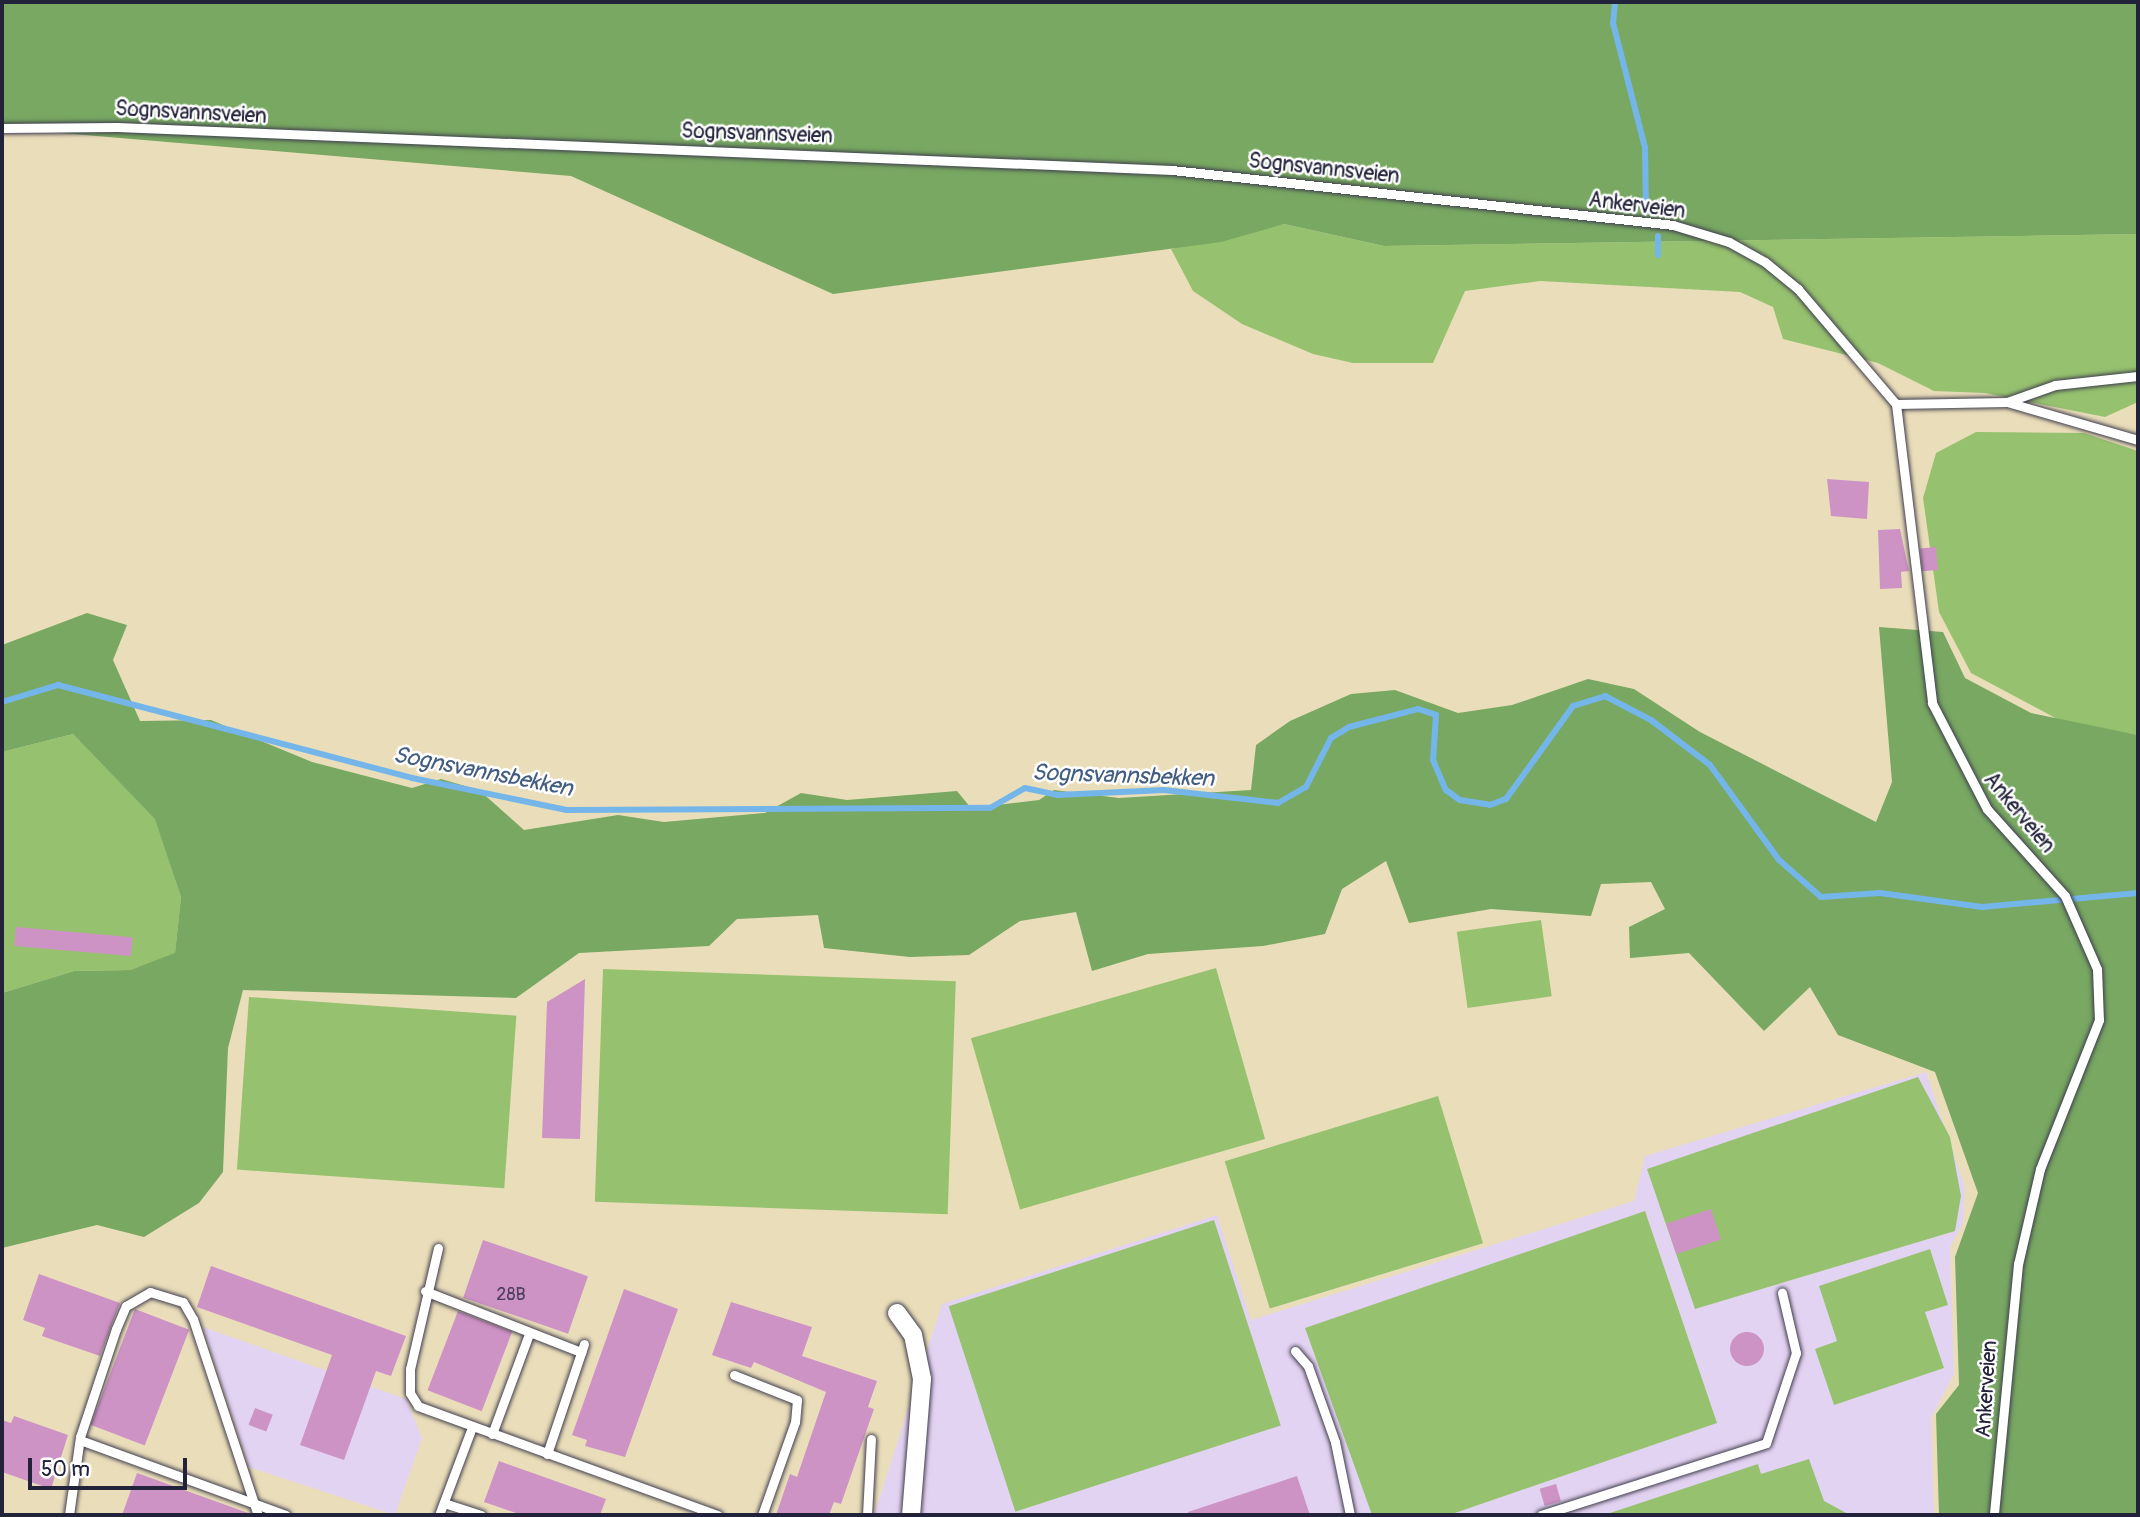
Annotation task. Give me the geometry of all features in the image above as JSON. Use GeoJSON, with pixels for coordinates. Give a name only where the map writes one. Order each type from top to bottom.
{"type":"FeatureCollection","features":[{"type":"Feature","properties":{"kind":"street"},"geometry":{"type":"LineString","coordinates":[[897,1313],[913,1335],[922,1379],[911,1515]]}},
{"type":"Feature","properties":{"kind":"lane","name":"Sognsvannsveien"},"geometry":{"type":"LineString","coordinates":[[2,128],[117,127],[1060,164],[1208,174],[1510,208]]}},
{"type":"Feature","properties":{"kind":"lane","name":"Ankerveien"},"geometry":{"type":"LineString","coordinates":[[1510,208],[1673,225],[1745,249],[1798,289],[1896,404],[1932,703],[1987,809],[2064,896],[2097,969],[2099,1020],[2040,1169],[2021,1252],[1994,1515]]}},
{"type":"Feature","properties":{"kind":"lane"},"geometry":{"type":"LineString","coordinates":[[2007,402],[2044,387],[2138,376]]}},
{"type":"Feature","properties":{"kind":"lane"},"geometry":{"type":"LineString","coordinates":[[1896,404],[2007,402],[2138,440]]}},
{"type":"Feature","properties":{"kind":"lane"},"geometry":{"type":"LineString","coordinates":[[438,1248],[425,1292],[410,1393],[426,1411],[718,1515]]}},
{"type":"Feature","properties":{"kind":"lane"},"geometry":{"type":"LineString","coordinates":[[69,1515],[80,1440],[127,1306],[150,1292],[171,1298],[193,1319],[258,1515]]}},
{"type":"Feature","properties":{"kind":"lane"},"geometry":{"type":"LineString","coordinates":[[425,1292],[528,1334],[583,1348],[547,1454]]}},
{"type":"Feature","properties":{"kind":"lane"},"geometry":{"type":"LineString","coordinates":[[1541,1515],[1766,1443],[1796,1353],[1782,1293]]}},
{"type":"Feature","properties":{"kind":"lane"},"geometry":{"type":"LineString","coordinates":[[492,1434],[528,1334]]}},
{"type":"Feature","properties":{"kind":"lane"},"geometry":{"type":"LineString","coordinates":[[1295,1351],[1320,1397],[1350,1515]]}},
{"type":"Feature","properties":{"kind":"lane"},"geometry":{"type":"LineString","coordinates":[[734,1375],[797,1400],[795,1422],[762,1515]]}},
{"type":"Feature","properties":{"kind":"lane"},"geometry":{"type":"LineString","coordinates":[[439,1515],[472,1427]]}},
{"type":"Feature","properties":{"kind":"lane"},"geometry":{"type":"LineString","coordinates":[[867,1515],[871,1439]]}},
{"type":"Feature","properties":{"kind":"lane"},"geometry":{"type":"LineString","coordinates":[[80,1440],[286,1515]]}},
{"type":"Feature","properties":{"kind":"lane"},"geometry":{"type":"LineString","coordinates":[[444,1503],[478,1515]]}},
{"type":"Feature","properties":{"kind":"shaded area"},"geometry":{"type":"Polygon","coordinates":[[[1926,1072],[1965,1187],[1963,1224],[1950,1247],[1954,1374],[1931,1418],[1934,1515],[874,1515],[942,1304],[1217,1215],[1251,1320],[1634,1201],[1645,1156],[1926,1072]]]}},
{"type":"Feature","properties":{"kind":"shaded area"},"geometry":{"type":"Polygon","coordinates":[[[203,1327],[406,1399],[422,1438],[395,1515],[249,1467],[203,1327]]]}},
{"type":"Feature","properties":{"kind":"green space"},"geometry":{"type":"Polygon","coordinates":[[[2,2],[2138,2],[2138,234],[1384,246],[1284,224],[1221,242],[833,294],[571,176],[2,128],[2,2]]]}},
{"type":"Feature","properties":{"kind":"green space"},"geometry":{"type":"Polygon","coordinates":[[[1284,224],[1384,246],[2138,234],[2138,402],[2105,417],[1985,393],[1934,391],[1878,363],[1783,339],[1773,307],[1740,292],[1540,281],[1465,291],[1433,363],[1353,363],[1313,354],[1242,324],[1193,291],[1171,249],[1284,224]]]}},
{"type":"Feature","properties":{"kind":"green space"},"geometry":{"type":"Polygon","coordinates":[[[1976,432],[2084,433],[2138,451],[2138,735],[2061,721],[1971,673],[1939,612],[1923,498],[1936,453],[1976,432]]]}},
{"type":"Feature","properties":{"kind":"green space"},"geometry":{"type":"Polygon","coordinates":[[[87,613],[127,625],[113,660],[140,721],[211,720],[312,762],[412,788],[441,779],[479,790],[524,830],[618,815],[664,822],[765,813],[801,793],[847,800],[957,791],[971,808],[1039,800],[1054,790],[1119,798],[1251,790],[1256,745],[1290,721],[1351,694],[1395,690],[1458,713],[1512,705],[1588,679],[1634,689],[1700,732],[1876,822],[1892,782],[1879,627],[1943,632],[1965,678],[2031,713],[2138,735],[2138,1515],[1939,1515],[1936,1414],[1959,1385],[1955,1257],[1978,1193],[1935,1072],[1838,1035],[1810,987],[1764,1031],[1689,953],[1630,958],[1629,927],[1665,909],[1651,882],[1601,884],[1591,916],[1491,909],[1409,923],[1386,861],[1342,889],[1325,934],[1263,946],[1148,954],[1092,971],[1076,912],[1020,921],[969,955],[910,957],[824,948],[818,915],[737,919],[709,946],[579,953],[516,998],[243,990],[228,1048],[223,1172],[199,1203],[144,1237],[97,1225],[2,1248],[2,993],[74,971],[130,970],[175,953],[181,897],[155,819],[73,734],[2,752],[2,645],[87,613]]]}},
{"type":"Feature","properties":{"kind":"green space"},"geometry":{"type":"Polygon","coordinates":[[[73,734],[156,819],[181,897],[175,954],[130,970],[74,971],[2,993],[2,752],[73,734]]]}},
{"type":"Feature","properties":{"kind":"green space"},"geometry":{"type":"Polygon","coordinates":[[[1541,920],[1552,996],[1468,1008],[1457,932],[1541,920]]]}},
{"type":"Feature","properties":{"kind":"green space"},"geometry":{"type":"Polygon","coordinates":[[[1216,968],[1265,1139],[1020,1209],[971,1038],[1216,968]]]}},
{"type":"Feature","properties":{"kind":"green space"},"geometry":{"type":"Polygon","coordinates":[[[603,969],[956,981],[948,1214],[595,1202],[603,969]]]}},
{"type":"Feature","properties":{"kind":"green space"},"geometry":{"type":"Polygon","coordinates":[[[249,997],[516,1016],[504,1188],[237,1170],[249,997]]]}},
{"type":"Feature","properties":{"kind":"green space"},"geometry":{"type":"Polygon","coordinates":[[[1918,1077],[1950,1137],[1961,1196],[1955,1231],[1695,1309],[1647,1169],[1918,1077]]]}},
{"type":"Feature","properties":{"kind":"green space"},"geometry":{"type":"Polygon","coordinates":[[[1438,1096],[1483,1243],[1270,1308],[1225,1161],[1438,1096]]]}},
{"type":"Feature","properties":{"kind":"green space"},"geometry":{"type":"Polygon","coordinates":[[[1645,1211],[1717,1423],[1449,1515],[1372,1515],[1305,1328],[1645,1211]]]}},
{"type":"Feature","properties":{"kind":"green space"},"geometry":{"type":"Polygon","coordinates":[[[1214,1220],[1281,1425],[1015,1512],[949,1306],[1214,1220]]]}},
{"type":"Feature","properties":{"kind":"green space"},"geometry":{"type":"Polygon","coordinates":[[[1930,1249],[1948,1305],[1925,1312],[1944,1368],[1834,1405],[1815,1349],[1837,1341],[1819,1286],[1930,1249]]]}},
{"type":"Feature","properties":{"kind":"green space"},"geometry":{"type":"Polygon","coordinates":[[[1809,1459],[1824,1501],[1850,1515],[1604,1515],[1758,1464],[1761,1474],[1809,1459]]]}},
{"type":"Feature","properties":{"kind":"building"},"geometry":{"type":"Polygon","coordinates":[[[1827,479],[1869,482],[1867,519],[1831,516],[1827,479]]]}},
{"type":"Feature","properties":{"kind":"building"},"geometry":{"type":"Polygon","coordinates":[[[1900,529],[1909,571],[1901,572],[1902,588],[1880,589],[1878,530],[1900,529]]]}},
{"type":"Feature","properties":{"kind":"building"},"geometry":{"type":"Polygon","coordinates":[[[1936,547],[1938,570],[1922,571],[1920,548],[1936,547]]]}},
{"type":"Feature","properties":{"kind":"building"},"geometry":{"type":"Polygon","coordinates":[[[16,927],[133,937],[131,956],[14,946],[16,927]]]}},
{"type":"Feature","properties":{"kind":"building"},"geometry":{"type":"Polygon","coordinates":[[[585,979],[580,1139],[542,1138],[547,1002],[585,979]]]}},
{"type":"Feature","properties":{"kind":"building"},"geometry":{"type":"Polygon","coordinates":[[[1711,1209],[1721,1239],[1676,1254],[1666,1224],[1711,1209]]]}},
{"type":"Feature","properties":{"kind":"building"},"geometry":{"type":"Polygon","coordinates":[[[483,1240],[588,1276],[568,1334],[463,1298],[483,1240]]]}},
{"type":"Feature","properties":{"kind":"building"},"geometry":{"type":"Polygon","coordinates":[[[211,1266],[406,1336],[391,1376],[376,1371],[344,1460],[300,1445],[332,1355],[197,1307],[211,1266]]]}},
{"type":"Feature","properties":{"kind":"building"},"geometry":{"type":"Polygon","coordinates":[[[39,1274],[120,1303],[100,1356],[42,1336],[45,1328],[23,1320],[39,1274]]]}},
{"type":"Feature","properties":{"kind":"building"},"geometry":{"type":"Polygon","coordinates":[[[624,1289],[678,1309],[625,1457],[585,1446],[587,1440],[572,1435],[624,1289]]]}},
{"type":"Feature","properties":{"kind":"building"},"geometry":{"type":"Polygon","coordinates":[[[731,1302],[812,1327],[802,1356],[877,1381],[868,1407],[874,1409],[841,1504],[834,1502],[829,1515],[776,1515],[790,1474],[797,1477],[826,1392],[754,1362],[751,1368],[712,1355],[731,1302]]]}},
{"type":"Feature","properties":{"kind":"building"},"geometry":{"type":"Polygon","coordinates":[[[135,1309],[189,1330],[145,1446],[91,1425],[135,1309]]]}},
{"type":"Feature","properties":{"kind":"building"},"geometry":{"type":"Polygon","coordinates":[[[458,1311],[512,1332],[482,1411],[428,1390],[458,1311]]]}},
{"type":"Feature","properties":{"kind":"building"},"geometry":{"type":"Polygon","coordinates":[[[1747,1332],[1759,1337],[1764,1349],[1759,1361],[1747,1366],[1735,1361],[1730,1349],[1735,1337],[1747,1332]]]}},
{"type":"Feature","properties":{"kind":"building"},"geometry":{"type":"Polygon","coordinates":[[[255,1408],[273,1415],[266,1432],[249,1425],[255,1408]]]}},
{"type":"Feature","properties":{"kind":"building"},"geometry":{"type":"Polygon","coordinates":[[[14,1416],[68,1435],[51,1489],[2,1472],[2,1420],[11,1423],[14,1416]]]}},
{"type":"Feature","properties":{"kind":"building"},"geometry":{"type":"Polygon","coordinates":[[[499,1461],[606,1499],[600,1515],[522,1515],[484,1502],[499,1461]]]}},
{"type":"Feature","properties":{"kind":"building"},"geometry":{"type":"Polygon","coordinates":[[[137,1473],[248,1513],[122,1515],[137,1473]]]}},
{"type":"Feature","properties":{"kind":"building"},"geometry":{"type":"Polygon","coordinates":[[[1297,1476],[1310,1515],[1188,1515],[1188,1512],[1297,1476]]]}},
{"type":"Feature","properties":{"kind":"building"},"geometry":{"type":"Polygon","coordinates":[[[1556,1484],[1561,1501],[1545,1506],[1540,1489],[1556,1484]]]}},
{"type":"Feature","properties":{"kind":"waterway"},"geometry":{"type":"LineString","coordinates":[[1615,2],[1613,23],[1645,148],[1646,212]]}},
{"type":"Feature","properties":{"kind":"waterway"},"geometry":{"type":"LineString","coordinates":[[1658,236],[1658,255]]}},
{"type":"Feature","properties":{"kind":"waterway","name":"Sognsvannsbekken"},"geometry":{"type":"LineString","coordinates":[[2,702],[58,685],[412,778],[567,810],[990,808],[1025,788],[1057,795],[1164,790],[1278,803],[1306,787],[1331,738],[1349,727],[1418,709],[1436,715],[1433,760],[1446,790],[1460,800],[1490,805],[1506,799],[1573,706],[1605,696],[1651,720],[1710,765],[1779,860],[1821,897],[1880,893],[1982,907],[2138,893]]}}]}
